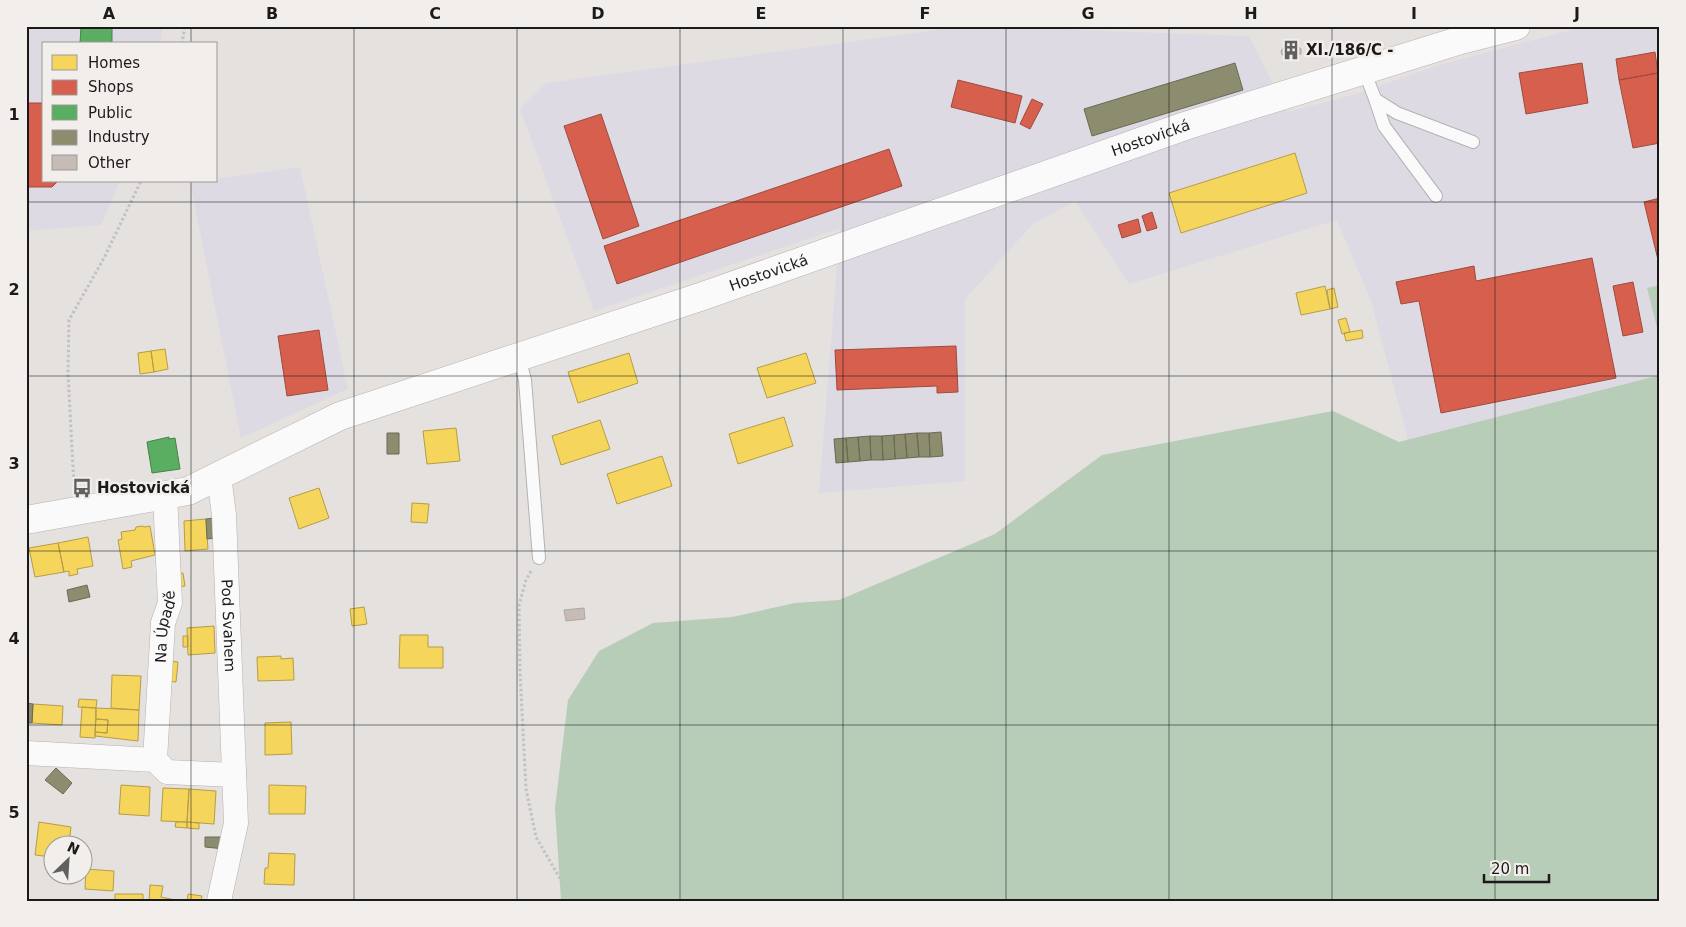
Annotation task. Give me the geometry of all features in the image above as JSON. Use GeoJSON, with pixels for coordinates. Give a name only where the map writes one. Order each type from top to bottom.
{"type":"FeatureCollection","features":[{"type":"Feature","properties":{"kind":"street","name":"Hostovická"},"geometry":{"type":"LineString","coordinates":[[26,520],[188,491],[340,416],[703,296],[1185,126],[1461,40],[1516,26]]}},
{"type":"Feature","properties":{"kind":"street","name":"Pod Svahem"},"geometry":{"type":"LineString","coordinates":[[218,476],[224,514],[236,824],[219,901]]}},
{"type":"Feature","properties":{"kind":"street","name":"Na Úpadě"},"geometry":{"type":"LineString","coordinates":[[155,760],[163,623],[170,603],[165,495]]}},
{"type":"Feature","properties":{"kind":"street"},"geometry":{"type":"LineString","coordinates":[[26,752],[155,760],[167,772],[234,775]]}},
{"type":"Feature","properties":{"kind":"lane"},"geometry":{"type":"LineString","coordinates":[[1364,70],[1384,126],[1436,196]]}},
{"type":"Feature","properties":{"kind":"lane"},"geometry":{"type":"LineString","coordinates":[[1375,99],[1397,113],[1473,142]]}},
{"type":"Feature","properties":{"kind":"lane"},"geometry":{"type":"LineString","coordinates":[[519,357],[525,380],[539,558]]}},
{"type":"Feature","properties":{"kind":"path"},"geometry":{"type":"LineString","coordinates":[[182,42],[185,26]]}},
{"type":"Feature","properties":{"kind":"path"},"geometry":{"type":"LineString","coordinates":[[74,493],[68,373],[69,320],[104,258],[142,182]]}},
{"type":"Feature","properties":{"kind":"path"},"geometry":{"type":"LineString","coordinates":[[539,558],[526,580],[519,605],[520,672],[526,788],[536,837],[562,882]]}},
{"type":"Feature","properties":{"kind":"shaded area"},"geometry":{"type":"Polygon","coordinates":[[[26,26],[163,26],[160,42],[42,42],[42,182],[120,182],[101,225],[26,231],[26,26]]]}},
{"type":"Feature","properties":{"kind":"shaded area"},"geometry":{"type":"Polygon","coordinates":[[[967,26],[1249,36],[1287,112],[1349,96],[1443,64],[1586,26],[1660,26],[1660,285],[1648,289],[1660,339],[1660,375],[1408,440],[1371,301],[1337,220],[1129,284],[1075,201],[1033,224],[965,299],[965,481],[819,493],[840,228],[594,311],[520,109],[546,83],[967,26]]]}},
{"type":"Feature","properties":{"kind":"shaded area"},"geometry":{"type":"Polygon","coordinates":[[[300,167],[348,389],[241,438],[190,182],[218,182],[218,179],[300,167]]]}},
{"type":"Feature","properties":{"kind":"green space"},"geometry":{"type":"Polygon","coordinates":[[[1660,285],[1660,339],[1647,288],[1660,285]]]}},
{"type":"Feature","properties":{"kind":"green space"},"geometry":{"type":"Polygon","coordinates":[[[1660,375],[1660,901],[561,901],[555,808],[568,700],[599,651],[653,623],[732,617],[795,603],[839,600],[995,534],[1102,455],[1333,411],[1399,442],[1660,375]]]}},
{"type":"Feature","properties":{"kind":"building: Homes"},"geometry":{"type":"Polygon","coordinates":[[[1295,153],[1307,193],[1181,233],[1169,193],[1295,153]]]}},
{"type":"Feature","properties":{"kind":"building: Homes"},"geometry":{"type":"Polygon","coordinates":[[[1325,286],[1330,309],[1301,315],[1296,293],[1325,286]]]}},
{"type":"Feature","properties":{"kind":"building: Homes"},"geometry":{"type":"Polygon","coordinates":[[[1334,288],[1338,307],[1330,309],[1327,290],[1334,288]]]}},
{"type":"Feature","properties":{"kind":"building: Homes"},"geometry":{"type":"Polygon","coordinates":[[[1346,318],[1350,332],[1342,334],[1338,320],[1346,318]]]}},
{"type":"Feature","properties":{"kind":"building: Homes"},"geometry":{"type":"Polygon","coordinates":[[[1362,330],[1363,338],[1346,341],[1344,333],[1362,330]]]}},
{"type":"Feature","properties":{"kind":"building: Homes"},"geometry":{"type":"Polygon","coordinates":[[[165,349],[168,369],[154,372],[151,351],[165,349]]]}},
{"type":"Feature","properties":{"kind":"building: Homes"},"geometry":{"type":"Polygon","coordinates":[[[151,351],[154,372],[140,374],[138,353],[151,351]]]}},
{"type":"Feature","properties":{"kind":"building: Homes"},"geometry":{"type":"Polygon","coordinates":[[[629,353],[638,383],[578,403],[568,372],[629,353]]]}},
{"type":"Feature","properties":{"kind":"building: Homes"},"geometry":{"type":"Polygon","coordinates":[[[806,353],[816,383],[767,398],[757,368],[806,353]]]}},
{"type":"Feature","properties":{"kind":"building: Homes"},"geometry":{"type":"Polygon","coordinates":[[[784,417],[793,446],[738,464],[729,434],[784,417]]]}},
{"type":"Feature","properties":{"kind":"building: Homes"},"geometry":{"type":"Polygon","coordinates":[[[600,420],[610,449],[561,465],[552,436],[600,420]]]}},
{"type":"Feature","properties":{"kind":"building: Homes"},"geometry":{"type":"Polygon","coordinates":[[[456,428],[460,461],[427,464],[423,431],[456,428]]]}},
{"type":"Feature","properties":{"kind":"building: Homes"},"geometry":{"type":"Polygon","coordinates":[[[662,456],[672,486],[617,504],[607,474],[662,456]]]}},
{"type":"Feature","properties":{"kind":"building: Homes"},"geometry":{"type":"Polygon","coordinates":[[[319,488],[329,518],[299,529],[289,498],[319,488]]]}},
{"type":"Feature","properties":{"kind":"building: Homes"},"geometry":{"type":"Polygon","coordinates":[[[412,503],[429,504],[427,523],[411,522],[412,503]]]}},
{"type":"Feature","properties":{"kind":"building: Homes"},"geometry":{"type":"Polygon","coordinates":[[[206,519],[208,549],[185,551],[184,521],[206,519]]]}},
{"type":"Feature","properties":{"kind":"building: Homes"},"geometry":{"type":"Polygon","coordinates":[[[150,526],[155,555],[131,561],[132,567],[123,569],[118,540],[122,539],[121,532],[135,530],[136,527],[150,526]]]}},
{"type":"Feature","properties":{"kind":"building: Homes"},"geometry":{"type":"Polygon","coordinates":[[[88,537],[93,566],[77,569],[78,574],[69,576],[69,571],[64,572],[58,543],[88,537]]]}},
{"type":"Feature","properties":{"kind":"building: Homes"},"geometry":{"type":"Polygon","coordinates":[[[58,543],[64,572],[35,577],[29,548],[58,543]]]}},
{"type":"Feature","properties":{"kind":"building: Homes"},"geometry":{"type":"Polygon","coordinates":[[[183,573],[185,586],[175,587],[174,574],[183,573]]]}},
{"type":"Feature","properties":{"kind":"building: Homes"},"geometry":{"type":"Polygon","coordinates":[[[364,607],[367,624],[352,626],[350,609],[364,607]]]}},
{"type":"Feature","properties":{"kind":"building: Homes"},"geometry":{"type":"Polygon","coordinates":[[[214,626],[215,653],[188,655],[187,628],[214,626]]]}},
{"type":"Feature","properties":{"kind":"building: Homes"},"geometry":{"type":"Polygon","coordinates":[[[400,635],[428,635],[428,647],[443,647],[443,668],[399,668],[400,635]]]}},
{"type":"Feature","properties":{"kind":"building: Homes"},"geometry":{"type":"Polygon","coordinates":[[[183,636],[188,636],[188,647],[183,647],[183,636]]]}},
{"type":"Feature","properties":{"kind":"building: Homes"},"geometry":{"type":"Polygon","coordinates":[[[281,656],[281,659],[293,658],[294,680],[258,681],[257,657],[281,656]]]}},
{"type":"Feature","properties":{"kind":"building: Homes"},"geometry":{"type":"Polygon","coordinates":[[[165,661],[178,662],[176,682],[164,681],[165,661]]]}},
{"type":"Feature","properties":{"kind":"building: Homes"},"geometry":{"type":"Polygon","coordinates":[[[112,675],[141,676],[139,710],[111,708],[112,675]]]}},
{"type":"Feature","properties":{"kind":"building: Homes"},"geometry":{"type":"Polygon","coordinates":[[[79,699],[97,700],[96,708],[78,707],[79,699]]]}},
{"type":"Feature","properties":{"kind":"building: Homes"},"geometry":{"type":"Polygon","coordinates":[[[33,704],[63,706],[62,725],[32,723],[33,704]]]}},
{"type":"Feature","properties":{"kind":"building: Homes"},"geometry":{"type":"Polygon","coordinates":[[[82,707],[96,708],[95,738],[80,737],[82,707]]]}},
{"type":"Feature","properties":{"kind":"building: Homes"},"geometry":{"type":"Polygon","coordinates":[[[96,708],[139,710],[138,741],[95,736],[95,732],[107,733],[108,720],[96,719],[96,708]]]}},
{"type":"Feature","properties":{"kind":"building: Homes"},"geometry":{"type":"Polygon","coordinates":[[[96,719],[108,720],[107,733],[95,732],[96,719]]]}},
{"type":"Feature","properties":{"kind":"building: Homes"},"geometry":{"type":"Polygon","coordinates":[[[291,722],[292,754],[265,755],[265,723],[291,722]]]}},
{"type":"Feature","properties":{"kind":"building: Homes"},"geometry":{"type":"Polygon","coordinates":[[[121,785],[150,787],[149,816],[119,814],[121,785]]]}},
{"type":"Feature","properties":{"kind":"building: Homes"},"geometry":{"type":"Polygon","coordinates":[[[269,785],[306,786],[305,814],[269,814],[269,785]]]}},
{"type":"Feature","properties":{"kind":"building: Homes"},"geometry":{"type":"Polygon","coordinates":[[[163,788],[189,789],[187,822],[161,821],[163,788]]]}},
{"type":"Feature","properties":{"kind":"building: Homes"},"geometry":{"type":"Polygon","coordinates":[[[189,789],[216,791],[214,824],[187,822],[189,789]]]}},
{"type":"Feature","properties":{"kind":"building: Homes"},"geometry":{"type":"Polygon","coordinates":[[[39,822],[71,827],[70,834],[42,834],[42,856],[35,855],[39,822]]]}},
{"type":"Feature","properties":{"kind":"building: Homes"},"geometry":{"type":"Polygon","coordinates":[[[176,822],[187,822],[187,828],[175,827],[176,822]]]}},
{"type":"Feature","properties":{"kind":"building: Homes"},"geometry":{"type":"Polygon","coordinates":[[[187,822],[199,823],[199,829],[187,828],[187,822]]]}},
{"type":"Feature","properties":{"kind":"building: Homes"},"geometry":{"type":"Polygon","coordinates":[[[269,853],[295,854],[294,885],[264,884],[265,868],[268,868],[269,853]]]}},
{"type":"Feature","properties":{"kind":"building: Homes"},"geometry":{"type":"Polygon","coordinates":[[[92,869],[114,871],[113,891],[85,889],[85,884],[92,884],[92,869]]]}},
{"type":"Feature","properties":{"kind":"building: Homes"},"geometry":{"type":"Polygon","coordinates":[[[150,885],[163,886],[161,897],[180,901],[149,901],[150,885]]]}},
{"type":"Feature","properties":{"kind":"building: Homes"},"geometry":{"type":"Polygon","coordinates":[[[115,894],[143,894],[143,901],[115,901],[115,894]]]}},
{"type":"Feature","properties":{"kind":"building: Homes"},"geometry":{"type":"Polygon","coordinates":[[[188,894],[202,896],[201,901],[187,901],[188,894]]]}},
{"type":"Feature","properties":{"kind":"building: Shops"},"geometry":{"type":"Polygon","coordinates":[[[1655,52],[1658,73],[1619,80],[1616,59],[1655,52]]]}},
{"type":"Feature","properties":{"kind":"building: Shops"},"geometry":{"type":"Polygon","coordinates":[[[1582,63],[1588,103],[1526,114],[1519,73],[1582,63]]]}},
{"type":"Feature","properties":{"kind":"building: Shops"},"geometry":{"type":"Polygon","coordinates":[[[1658,73],[1660,81],[1660,143],[1633,148],[1619,80],[1658,73]]]}},
{"type":"Feature","properties":{"kind":"building: Shops"},"geometry":{"type":"Polygon","coordinates":[[[958,80],[1022,96],[1015,123],[951,107],[958,80]]]}},
{"type":"Feature","properties":{"kind":"building: Shops"},"geometry":{"type":"Polygon","coordinates":[[[1032,99],[1043,104],[1030,129],[1020,124],[1032,99]]]}},
{"type":"Feature","properties":{"kind":"building: Shops"},"geometry":{"type":"Polygon","coordinates":[[[26,103],[42,103],[42,182],[57,182],[52,187],[26,187],[26,103]]]}},
{"type":"Feature","properties":{"kind":"building: Shops"},"geometry":{"type":"Polygon","coordinates":[[[601,114],[639,226],[603,239],[564,126],[601,114]]]}},
{"type":"Feature","properties":{"kind":"building: Shops"},"geometry":{"type":"Polygon","coordinates":[[[889,149],[902,186],[617,284],[604,246],[889,149]]]}},
{"type":"Feature","properties":{"kind":"building: Shops"},"geometry":{"type":"Polygon","coordinates":[[[1660,198],[1660,268],[1644,202],[1660,198]]]}},
{"type":"Feature","properties":{"kind":"building: Shops"},"geometry":{"type":"Polygon","coordinates":[[[1152,212],[1157,228],[1147,231],[1142,216],[1152,212]]]}},
{"type":"Feature","properties":{"kind":"building: Shops"},"geometry":{"type":"Polygon","coordinates":[[[1138,219],[1141,232],[1122,238],[1118,225],[1138,219]]]}},
{"type":"Feature","properties":{"kind":"building: Shops"},"geometry":{"type":"Polygon","coordinates":[[[1592,258],[1616,378],[1441,413],[1419,301],[1401,304],[1396,282],[1474,266],[1476,281],[1592,258]]]}},
{"type":"Feature","properties":{"kind":"building: Shops"},"geometry":{"type":"Polygon","coordinates":[[[1633,282],[1643,332],[1623,336],[1613,286],[1633,282]]]}},
{"type":"Feature","properties":{"kind":"building: Shops"},"geometry":{"type":"Polygon","coordinates":[[[319,330],[328,390],[287,396],[278,336],[319,330]]]}},
{"type":"Feature","properties":{"kind":"building: Shops"},"geometry":{"type":"Polygon","coordinates":[[[956,346],[958,392],[937,393],[937,386],[837,390],[835,350],[956,346]]]}},
{"type":"Feature","properties":{"kind":"building: Public"},"geometry":{"type":"Polygon","coordinates":[[[81,26],[112,26],[112,42],[80,42],[81,26]]]}},
{"type":"Feature","properties":{"kind":"building: Public"},"geometry":{"type":"Polygon","coordinates":[[[169,437],[169,439],[175,438],[180,469],[152,473],[147,442],[169,437]]]}},
{"type":"Feature","properties":{"kind":"building: Industry"},"geometry":{"type":"Polygon","coordinates":[[[1235,63],[1243,90],[1092,136],[1084,109],[1235,63]]]}},
{"type":"Feature","properties":{"kind":"building: Industry"},"geometry":{"type":"Polygon","coordinates":[[[941,432],[943,456],[930,457],[929,433],[941,432]]]}},
{"type":"Feature","properties":{"kind":"building: Industry"},"geometry":{"type":"Polygon","coordinates":[[[387,433],[399,433],[399,454],[387,454],[387,433]]]}},
{"type":"Feature","properties":{"kind":"building: Industry"},"geometry":{"type":"Polygon","coordinates":[[[917,433],[929,433],[930,457],[919,457],[917,433]]]}},
{"type":"Feature","properties":{"kind":"building: Industry"},"geometry":{"type":"Polygon","coordinates":[[[917,433],[919,457],[907,458],[905,434],[917,433]]]}},
{"type":"Feature","properties":{"kind":"building: Industry"},"geometry":{"type":"Polygon","coordinates":[[[905,434],[907,458],[895,459],[894,435],[905,434]]]}},
{"type":"Feature","properties":{"kind":"building: Industry"},"geometry":{"type":"Polygon","coordinates":[[[894,435],[895,459],[883,460],[882,436],[894,435]]]}},
{"type":"Feature","properties":{"kind":"building: Industry"},"geometry":{"type":"Polygon","coordinates":[[[870,436],[882,436],[883,460],[871,460],[870,436]]]}},
{"type":"Feature","properties":{"kind":"building: Industry"},"geometry":{"type":"Polygon","coordinates":[[[870,436],[871,460],[860,461],[858,437],[870,436]]]}},
{"type":"Feature","properties":{"kind":"building: Industry"},"geometry":{"type":"Polygon","coordinates":[[[858,437],[860,461],[848,462],[846,438],[858,437]]]}},
{"type":"Feature","properties":{"kind":"building: Industry"},"geometry":{"type":"Polygon","coordinates":[[[846,438],[848,462],[836,463],[834,439],[846,438]]]}},
{"type":"Feature","properties":{"kind":"building: Industry"},"geometry":{"type":"Polygon","coordinates":[[[215,518],[217,538],[207,539],[206,519],[215,518]]]}},
{"type":"Feature","properties":{"kind":"building: Industry"},"geometry":{"type":"Polygon","coordinates":[[[87,585],[90,597],[69,602],[67,590],[87,585]]]}},
{"type":"Feature","properties":{"kind":"building: Industry"},"geometry":{"type":"Polygon","coordinates":[[[26,703],[33,704],[32,723],[26,723],[26,703]]]}},
{"type":"Feature","properties":{"kind":"building: Industry"},"geometry":{"type":"Polygon","coordinates":[[[56,768],[72,783],[63,794],[45,780],[56,768]]]}},
{"type":"Feature","properties":{"kind":"building: Industry"},"geometry":{"type":"Polygon","coordinates":[[[205,837],[224,837],[224,849],[205,847],[205,837]]]}},
{"type":"Feature","properties":{"kind":"building: Other","name":"XI./186/C -"},"geometry":{"type":"Polygon","coordinates":[[[1296,45],[1301,49],[1301,54],[1282,55],[1281,51],[1285,46],[1296,45]]]}},
{"type":"Feature","properties":{"kind":"building: Other"},"geometry":{"type":"Polygon","coordinates":[[[584,608],[585,619],[566,621],[564,610],[584,608]]]}},
{"type":"Feature","properties":{"kind":"place","name":"XI./186/C -"},"geometry":{"type":"Point","coordinates":[1291,50]}},
{"type":"Feature","properties":{"kind":"place","name":"Hostovická"},"geometry":{"type":"Point","coordinates":[82,488]}}]}
